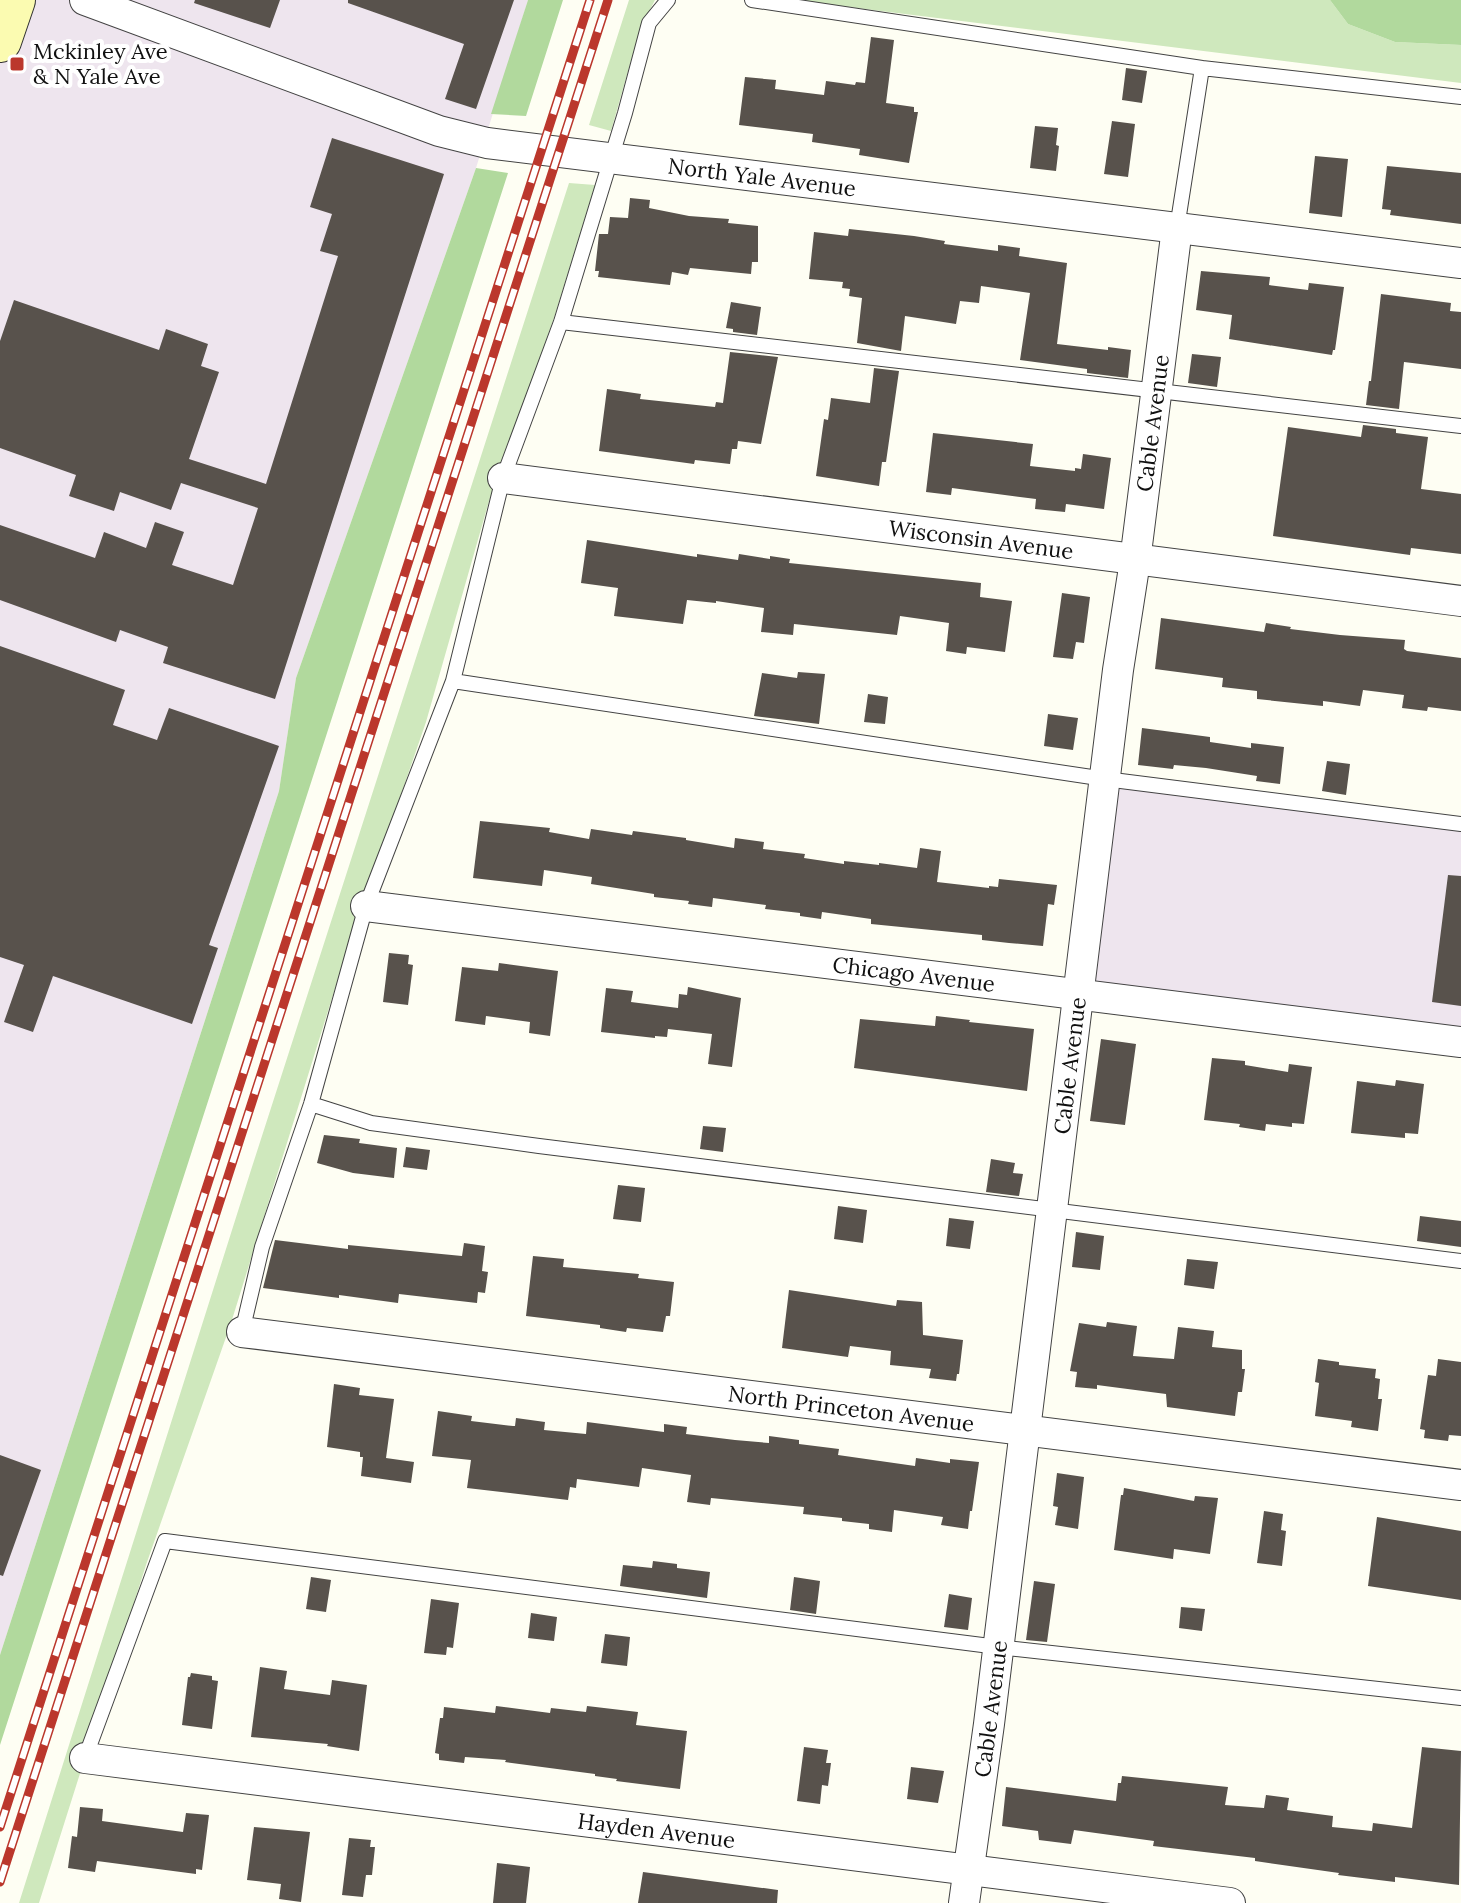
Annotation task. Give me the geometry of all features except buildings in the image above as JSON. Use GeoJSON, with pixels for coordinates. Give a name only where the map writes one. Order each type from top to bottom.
{"type":"FeatureCollection","features":[{"type":"Feature","properties":{"kind":"main road"},"geometry":{"type":"LineString","coordinates":[[0,41],[14,0]]}},
{"type":"Feature","properties":{"kind":"street","name":"North Yale Avenue"},"geometry":{"type":"LineString","coordinates":[[85,0],[439,131],[487,143],[1461,263]]}},
{"type":"Feature","properties":{"kind":"street","name":"Cable Avenue"},"geometry":{"type":"LineString","coordinates":[[964,1903],[1177,228]]}},
{"type":"Feature","properties":{"kind":"street","name":"Wisconsin Avenue"},"geometry":{"type":"LineString","coordinates":[[503,478],[1461,601]]}},
{"type":"Feature","properties":{"kind":"street","name":"Chicago Avenue"},"geometry":{"type":"LineString","coordinates":[[366,906],[1461,1042]]}},
{"type":"Feature","properties":{"kind":"street","name":"North Princeton Avenue"},"geometry":{"type":"LineString","coordinates":[[242,1332],[1461,1485]]}},
{"type":"Feature","properties":{"kind":"street","name":"Hayden Avenue"},"geometry":{"type":"LineString","coordinates":[[85,1758],[1230,1903]]}},
{"type":"Feature","properties":{"kind":"lane"},"geometry":{"type":"LineString","coordinates":[[242,1332],[262,1247],[311,1104],[366,906],[453,681],[503,478],[561,322],[649,23],[668,0]]}},
{"type":"Feature","properties":{"kind":"lane"},"geometry":{"type":"LineString","coordinates":[[752,0],[1202,68],[1461,97]]}},
{"type":"Feature","properties":{"kind":"lane"},"geometry":{"type":"LineString","coordinates":[[1177,228],[1202,68]]}},
{"type":"Feature","properties":{"kind":"lane"},"geometry":{"type":"LineString","coordinates":[[561,322],[1461,426]]}},
{"type":"Feature","properties":{"kind":"lane"},"geometry":{"type":"LineString","coordinates":[[453,681],[1105,779],[1461,824]]}},
{"type":"Feature","properties":{"kind":"lane"},"geometry":{"type":"LineString","coordinates":[[311,1104],[386,1125],[1461,1261]]}},
{"type":"Feature","properties":{"kind":"lane"},"geometry":{"type":"LineString","coordinates":[[85,1758],[165,1541],[998,1647],[1461,1698]]}},
{"type":"Feature","properties":{"kind":"shaded area"},"geometry":{"type":"Polygon","coordinates":[[[0,0],[528,0],[476,168],[296,678],[279,791],[0,1655],[0,0]]]}},
{"type":"Feature","properties":{"kind":"shaded area"},"geometry":{"type":"Polygon","coordinates":[[[1105,779],[1461,824],[1461,1042],[1079,996],[1105,779]]]}},
{"type":"Feature","properties":{"kind":"green space"},"geometry":{"type":"Polygon","coordinates":[[[528,0],[563,0],[526,116],[491,114],[528,0]]]}},
{"type":"Feature","properties":{"kind":"green space"},"geometry":{"type":"Polygon","coordinates":[[[629,0],[655,0],[640,29],[611,131],[589,125],[629,0]]]}},
{"type":"Feature","properties":{"kind":"green space"},"geometry":{"type":"Polygon","coordinates":[[[792,0],[1330,0],[1348,24],[1395,42],[1461,45],[1461,83],[792,0]]]}},
{"type":"Feature","properties":{"kind":"green space"},"geometry":{"type":"Polygon","coordinates":[[[1330,0],[1461,0],[1461,45],[1395,42],[1348,24],[1330,0]]]}},
{"type":"Feature","properties":{"kind":"green space"},"geometry":{"type":"Polygon","coordinates":[[[476,168],[508,173],[0,1745],[0,1655],[279,791],[296,678],[476,168]]]}},
{"type":"Feature","properties":{"kind":"green space"},"geometry":{"type":"Polygon","coordinates":[[[569,183],[595,185],[554,318],[489,501],[426,722],[342,966],[231,1323],[146,1565],[39,1903],[19,1903],[251,1170],[569,183]]]}},
{"type":"Feature","properties":{"kind":"railway"},"geometry":{"type":"LineString","coordinates":[[0,1827],[590,0]]}},
{"type":"Feature","properties":{"kind":"railway"},"geometry":{"type":"LineString","coordinates":[[0,1882],[608,0]]}},
{"type":"Feature","properties":{"kind":"place","name":"Mckinley Ave & N Yale Ave"},"geometry":{"type":"Point","coordinates":[17,64]}}]}
